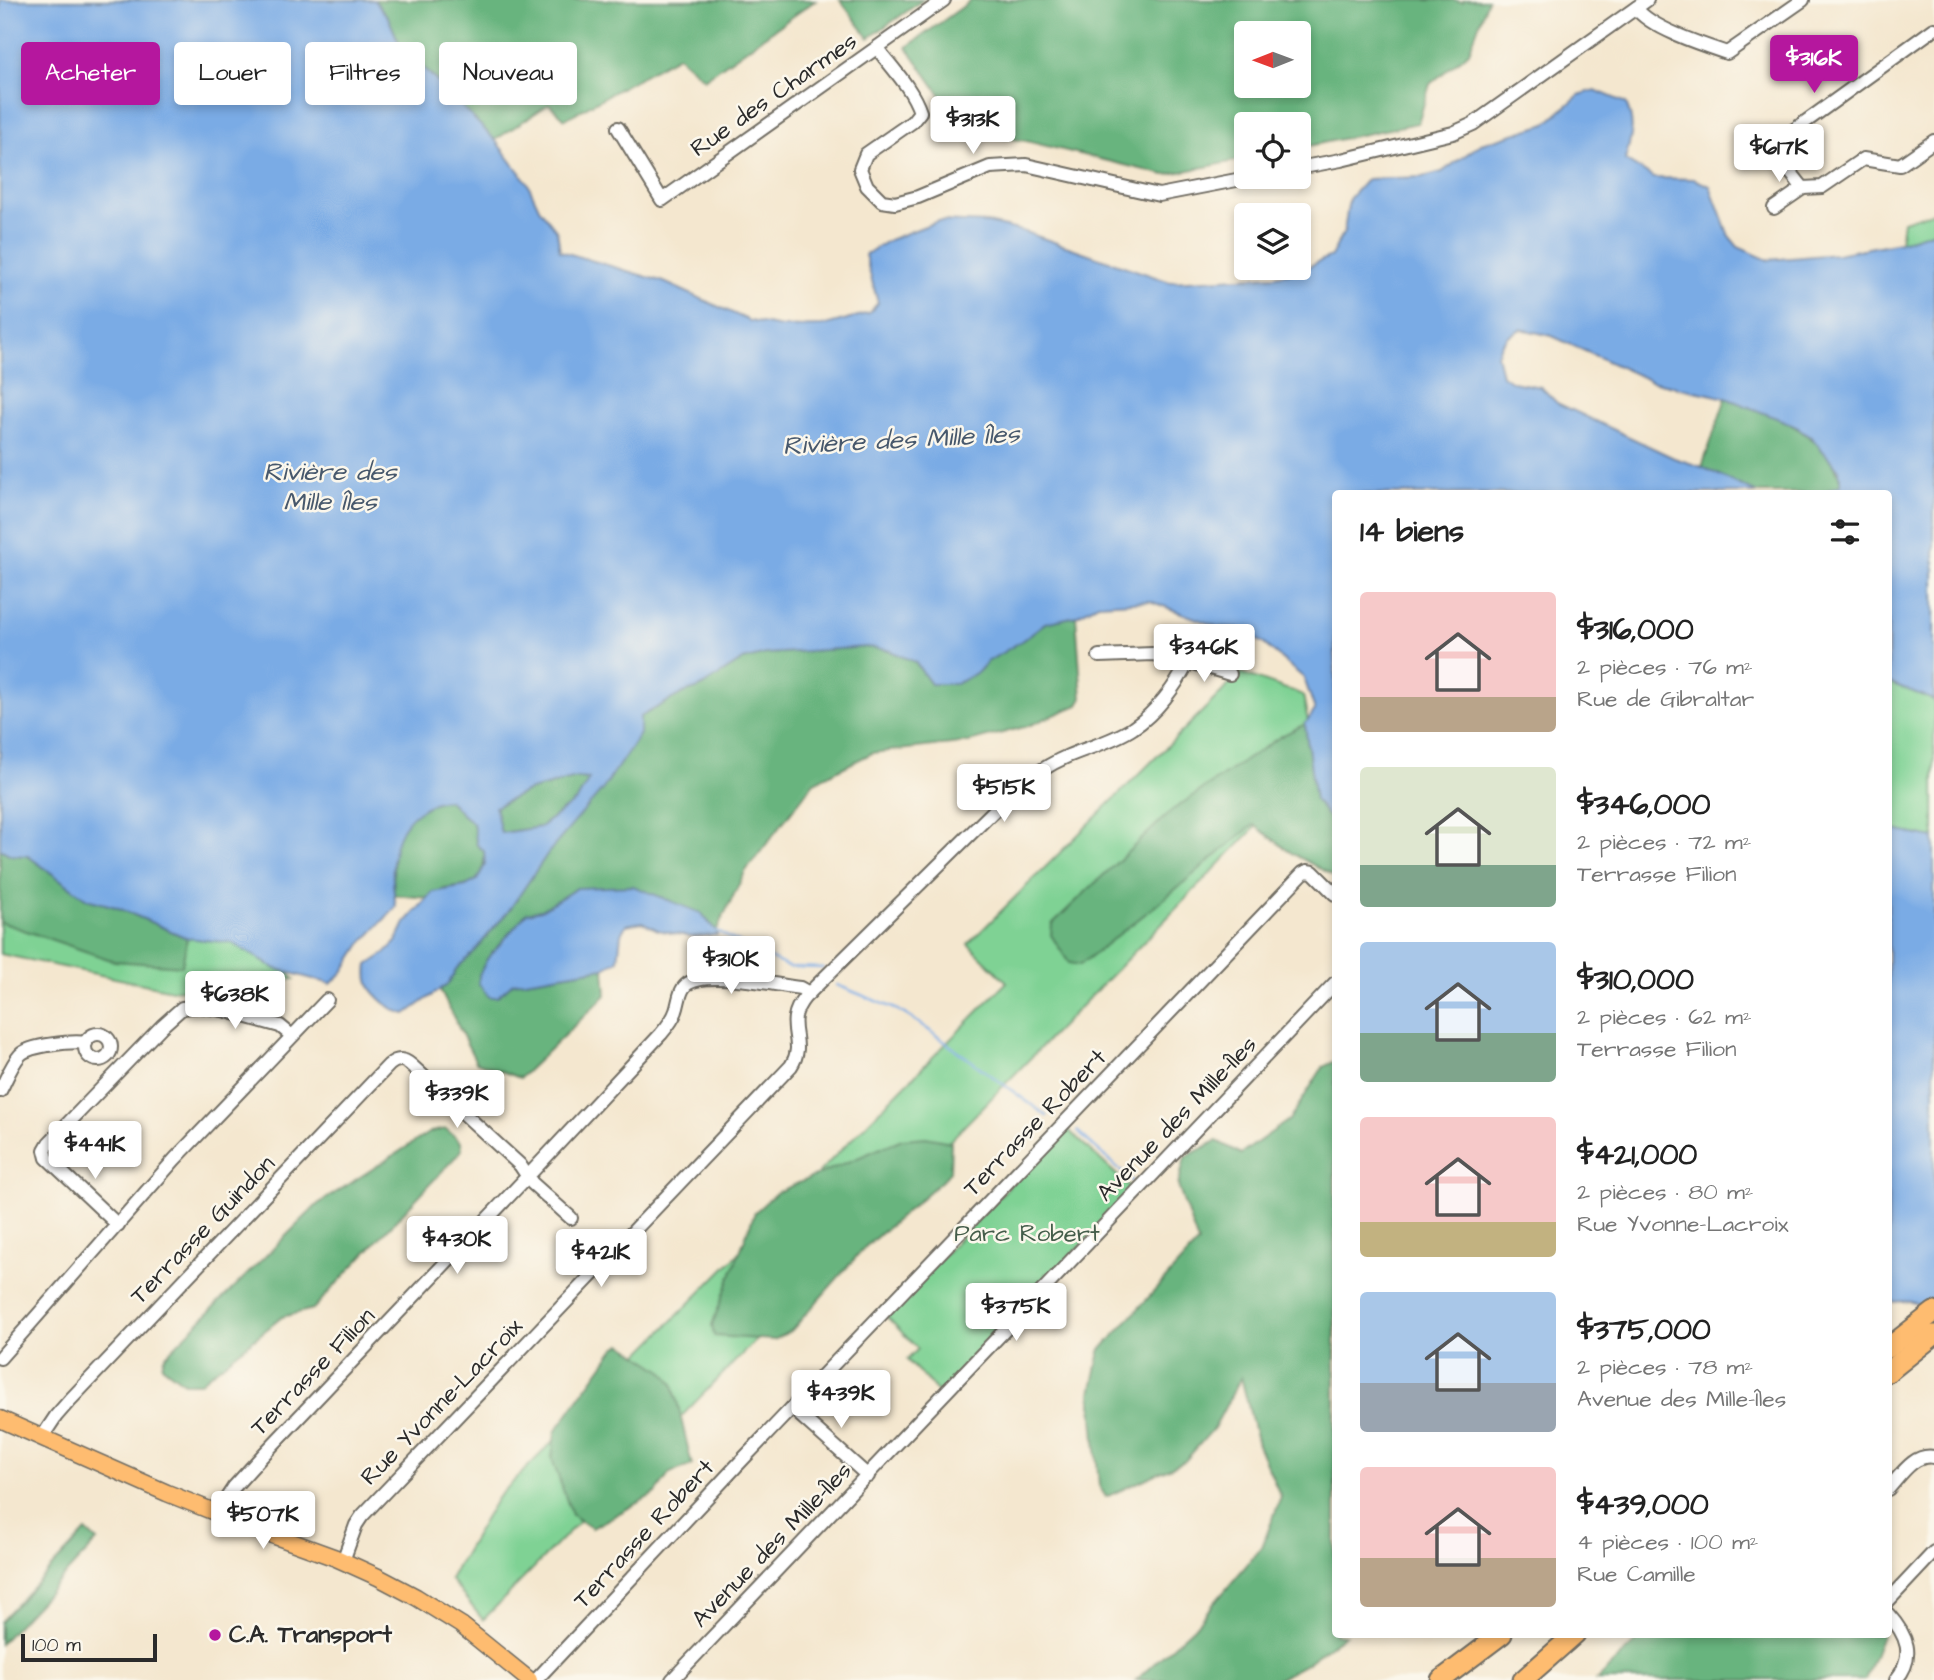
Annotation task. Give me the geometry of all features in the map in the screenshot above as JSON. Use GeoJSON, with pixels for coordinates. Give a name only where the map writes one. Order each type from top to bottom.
{"type":"FeatureCollection","features":[{"type":"Feature","properties":{"kind":"highway"},"geometry":{"type":"LineString","coordinates":[[1892,1364],[1902,1345],[1934,1312]]}},
{"type":"Feature","properties":{"kind":"highway"},"geometry":{"type":"LineString","coordinates":[[1902,1345],[1934,1335]]}},
{"type":"Feature","properties":{"kind":"highway"},"geometry":{"type":"LineString","coordinates":[[1441,1680],[1497,1638]]}},
{"type":"Feature","properties":{"kind":"highway"},"geometry":{"type":"LineString","coordinates":[[1522,1680],[1570,1638]]}},
{"type":"Feature","properties":{"kind":"main road"},"geometry":{"type":"LineString","coordinates":[[0,1419],[167,1493],[343,1560],[398,1587],[451,1618],[529,1680]]}},
{"type":"Feature","properties":{"kind":"street","name":"Rue des Charmes"},"geometry":{"type":"LineString","coordinates":[[618,128],[662,200],[944,0]]}},
{"type":"Feature","properties":{"kind":"street"},"geometry":{"type":"LineString","coordinates":[[1311,166],[1453,133],[1473,124],[1647,0]]}},
{"type":"Feature","properties":{"kind":"street"},"geometry":{"type":"LineString","coordinates":[[1636,8],[1642,16],[1660,26],[1699,44],[1727,53],[1803,0]]}},
{"type":"Feature","properties":{"kind":"street"},"geometry":{"type":"LineString","coordinates":[[1803,188],[1781,160],[1779,149],[1783,138],[1934,29]]}},
{"type":"Feature","properties":{"kind":"street"},"geometry":{"type":"LineString","coordinates":[[877,48],[907,87],[920,112],[912,122],[866,154],[859,169],[867,186],[881,201],[895,203],[918,197],[990,167],[1026,165],[1159,195],[1234,180]]}},
{"type":"Feature","properties":{"kind":"street"},"geometry":{"type":"LineString","coordinates":[[1774,208],[1803,188],[1822,187],[1863,159],[1900,165],[1934,141]]}},
{"type":"Feature","properties":{"kind":"street"},"geometry":{"type":"LineString","coordinates":[[1099,656],[1145,653],[1230,674]]}},
{"type":"Feature","properties":{"kind":"street"},"geometry":{"type":"LineString","coordinates":[[809,993],[1013,792],[1052,764],[1138,725],[1167,694],[1188,662]]}},
{"type":"Feature","properties":{"kind":"street","name":"Terrasse Robert"},"geometry":{"type":"LineString","coordinates":[[536,1680],[1306,871],[1312,872],[1332,891]]}},
{"type":"Feature","properties":{"kind":"street","name":"Terrasse Filion"},"geometry":{"type":"LineString","coordinates":[[217,1513],[234,1488],[272,1446],[671,1022],[682,990],[687,985],[703,978],[736,979],[800,988],[809,993]]}},
{"type":"Feature","properties":{"kind":"street","name":"Avenue des Mille-Îles"},"geometry":{"type":"LineString","coordinates":[[672,1680],[1332,986]]}},
{"type":"Feature","properties":{"kind":"street","name":"Rue Yvonne-Lacroix"},"geometry":{"type":"LineString","coordinates":[[343,1560],[362,1516],[791,1066],[797,1056],[798,1047],[794,1017],[809,993]]}},
{"type":"Feature","properties":{"kind":"street"},"geometry":{"type":"LineString","coordinates":[[0,1358],[189,1143],[327,1000]]}},
{"type":"Feature","properties":{"kind":"street"},"geometry":{"type":"LineString","coordinates":[[118,1225],[51,1163],[45,1153],[49,1143],[180,1010],[192,1006],[211,1008],[279,1026],[292,1035]]}},
{"type":"Feature","properties":{"kind":"street"},"geometry":{"type":"LineString","coordinates":[[0,1091],[19,1056],[25,1051],[70,1042],[86,1043]]}},
{"type":"Feature","properties":{"kind":"street","name":"Terrasse Guindon"},"geometry":{"type":"LineString","coordinates":[[42,1437],[70,1400],[393,1062],[405,1060],[411,1065],[520,1164],[528,1177]]}},
{"type":"Feature","properties":{"kind":"street"},"geometry":{"type":"LineString","coordinates":[[528,1177],[571,1218]]}},
{"type":"Feature","properties":{"kind":"street"},"geometry":{"type":"LineString","coordinates":[[792,1408],[868,1476]]}},
{"type":"Feature","properties":{"kind":"street"},"geometry":{"type":"LineString","coordinates":[[1892,1485],[1915,1460],[1926,1455],[1934,1457]]}},
{"type":"Feature","properties":{"kind":"street"},"geometry":{"type":"LineString","coordinates":[[1892,1597],[1934,1552]]}},
{"type":"Feature","properties":{"kind":"street"},"geometry":{"type":"LineString","coordinates":[[1892,1619],[1907,1642],[1906,1657],[1898,1679]]}},
{"type":"Feature","properties":{"kind":"green space"},"geometry":{"type":"Polygon","coordinates":[[[374,0],[816,0],[704,79],[678,56],[565,119],[550,105],[577,105],[577,42],[439,42],[439,83],[425,69],[425,42],[399,42],[388,17],[374,0]]]}},
{"type":"Feature","properties":{"kind":"green space"},"geometry":{"type":"Polygon","coordinates":[[[840,0],[923,0],[869,38],[840,0]]]}},
{"type":"Feature","properties":{"kind":"green space"},"geometry":{"type":"Polygon","coordinates":[[[972,0],[1488,0],[1469,52],[1430,84],[1418,123],[1311,145],[1311,112],[1234,112],[1234,161],[1165,175],[1026,141],[967,133],[907,47],[972,0]]]}},
{"type":"Feature","properties":{"kind":"green space"},"geometry":{"type":"Polygon","coordinates":[[[460,105],[548,105],[495,140],[460,105]]]}},
{"type":"Feature","properties":{"kind":"green space"},"geometry":{"type":"Polygon","coordinates":[[[1934,211],[1934,231],[1900,242],[1903,221],[1934,211]]]}},
{"type":"Feature","properties":{"kind":"green space"},"geometry":{"type":"Polygon","coordinates":[[[1726,398],[1779,419],[1803,432],[1830,460],[1841,485],[1828,490],[1751,490],[1702,467],[1726,398]]]}},
{"type":"Feature","properties":{"kind":"green space"},"geometry":{"type":"Polygon","coordinates":[[[1076,616],[1082,698],[1078,705],[1028,726],[969,742],[872,753],[814,782],[745,872],[716,931],[701,913],[577,888],[541,910],[527,913],[487,959],[479,975],[479,984],[497,997],[513,983],[604,968],[606,995],[520,1078],[476,1062],[440,990],[449,983],[456,969],[510,909],[548,853],[640,734],[640,717],[683,693],[699,688],[743,660],[766,654],[867,647],[888,650],[915,662],[931,684],[978,672],[987,662],[1045,623],[1076,616]]]}},
{"type":"Feature","properties":{"kind":"green space"},"geometry":{"type":"Polygon","coordinates":[[[1241,673],[1303,695],[1316,765],[483,1620],[450,1579],[497,1498],[1007,982],[968,944],[1241,673]]]}},
{"type":"Feature","properties":{"kind":"green space"},"geometry":{"type":"Polygon","coordinates":[[[1892,684],[1934,700],[1934,838],[1892,830],[1892,684]]]}},
{"type":"Feature","properties":{"kind":"green space"},"geometry":{"type":"Polygon","coordinates":[[[1305,724],[1315,799],[1332,821],[1332,875],[1293,854],[1254,825],[1080,965],[1069,963],[1051,935],[1052,924],[1171,811],[1281,736],[1305,724]]]}},
{"type":"Feature","properties":{"kind":"green space"},"geometry":{"type":"Polygon","coordinates":[[[576,778],[590,779],[577,800],[540,827],[501,833],[495,807],[527,791],[576,778]]]}},
{"type":"Feature","properties":{"kind":"green space"},"geometry":{"type":"Polygon","coordinates":[[[0,781],[246,936],[294,979],[172,990],[0,954],[0,781]]]}},
{"type":"Feature","properties":{"kind":"green space"},"geometry":{"type":"Polygon","coordinates":[[[438,800],[449,800],[473,823],[477,845],[484,850],[479,877],[464,886],[436,892],[429,898],[394,895],[394,852],[400,831],[413,815],[438,800]]]}},
{"type":"Feature","properties":{"kind":"green space"},"geometry":{"type":"Polygon","coordinates":[[[0,849],[11,855],[28,856],[87,899],[116,907],[187,938],[182,966],[114,961],[0,922],[0,849]]]}},
{"type":"Feature","properties":{"kind":"green space"},"geometry":{"type":"Polygon","coordinates":[[[1332,1062],[1332,1638],[1341,1638],[1304,1665],[1276,1680],[1136,1680],[1194,1627],[1262,1547],[1281,1497],[1258,1445],[1241,1377],[1214,1428],[1185,1461],[1106,1497],[1099,1486],[1091,1393],[1100,1351],[1198,1243],[1178,1186],[1185,1157],[1217,1141],[1241,1154],[1290,1119],[1323,1067],[1332,1062]]]}},
{"type":"Feature","properties":{"kind":"green space","name":"Parc Robert"},"geometry":{"type":"Polygon","coordinates":[[[1065,1127],[1133,1190],[940,1394],[907,1360],[918,1349],[886,1316],[1065,1127]]]}},
{"type":"Feature","properties":{"kind":"green space"},"geometry":{"type":"Polygon","coordinates":[[[446,1129],[461,1142],[462,1150],[313,1309],[282,1317],[199,1383],[184,1383],[162,1366],[164,1357],[318,1204],[430,1132],[446,1129]]]}},
{"type":"Feature","properties":{"kind":"green space"},"geometry":{"type":"Polygon","coordinates":[[[926,1137],[951,1142],[950,1171],[864,1248],[792,1330],[774,1340],[714,1336],[712,1325],[755,1212],[777,1192],[902,1139],[926,1137]]]}},
{"type":"Feature","properties":{"kind":"green space"},"geometry":{"type":"Polygon","coordinates":[[[622,1344],[664,1372],[673,1384],[692,1465],[670,1473],[656,1493],[592,1528],[572,1515],[552,1459],[555,1432],[615,1348],[622,1344]]]}},
{"type":"Feature","properties":{"kind":"green space"},"geometry":{"type":"Polygon","coordinates":[[[86,1531],[97,1541],[0,1644],[0,1622],[86,1531]]]}},
{"type":"Feature","properties":{"kind":"green space"},"geometry":{"type":"Polygon","coordinates":[[[1640,1638],[1881,1638],[1865,1680],[1596,1680],[1640,1638]]]}},
{"type":"Feature","properties":{"kind":"water","name":"Rivière des Mille Îles"},"geometry":{"type":"Polygon","coordinates":[[[0,0],[374,0],[388,17],[399,42],[305,42],[305,105],[425,105],[425,69],[439,83],[439,105],[460,105],[495,140],[527,182],[539,208],[557,231],[560,251],[664,282],[750,321],[782,327],[822,326],[869,313],[878,303],[865,255],[889,240],[938,221],[988,223],[1022,231],[1170,282],[1234,278],[1311,280],[1311,265],[1331,256],[1344,232],[1349,199],[1367,179],[1423,177],[1442,172],[1481,144],[1546,124],[1579,95],[1595,90],[1626,103],[1632,125],[1625,160],[1654,178],[1694,179],[1710,186],[1729,236],[1738,247],[1768,260],[1837,254],[1900,242],[1934,231],[1934,700],[1892,684],[1892,490],[1828,490],[1841,485],[1839,470],[1812,438],[1794,425],[1726,398],[1651,381],[1552,336],[1521,329],[1508,336],[1501,345],[1497,355],[1502,375],[1512,382],[1541,387],[1557,403],[1674,458],[1702,467],[1751,490],[1332,490],[1332,821],[1315,800],[1305,724],[1315,710],[1304,678],[1264,644],[1239,628],[1218,627],[1150,601],[1098,604],[1076,616],[1045,623],[987,662],[978,672],[956,684],[931,684],[915,662],[888,650],[867,647],[766,654],[743,660],[699,688],[683,693],[640,717],[640,734],[603,789],[548,853],[510,909],[456,969],[449,983],[406,1014],[391,1007],[373,992],[368,978],[368,965],[396,942],[405,923],[433,892],[466,886],[477,880],[485,865],[484,851],[477,845],[473,823],[449,800],[424,808],[404,827],[394,852],[396,907],[361,944],[343,972],[331,984],[276,969],[232,943],[187,938],[116,907],[87,899],[28,856],[11,855],[0,849],[0,0]],[[576,778],[527,791],[495,807],[501,833],[540,827],[577,800],[589,779],[576,778]]]}},
{"type":"Feature","properties":{"kind":"water"},"geometry":{"type":"Polygon","coordinates":[[[1892,830],[1934,838],[1934,1318],[1916,1304],[1894,1302],[1892,830]]]}},
{"type":"Feature","properties":{"kind":"water"},"geometry":{"type":"Polygon","coordinates":[[[633,886],[701,913],[717,935],[691,937],[658,930],[642,922],[626,925],[621,934],[618,960],[604,968],[513,983],[497,997],[489,997],[479,984],[479,975],[487,959],[527,913],[541,910],[577,888],[633,886]]]}},
{"type":"Feature","properties":{"kind":"waterway"},"geometry":{"type":"LineString","coordinates":[[716,931],[788,967],[823,968]]}},
{"type":"Feature","properties":{"kind":"waterway"},"geometry":{"type":"LineString","coordinates":[[837,985],[898,1010],[919,1023],[1047,1116]]}},
{"type":"Feature","properties":{"kind":"waterway"},"geometry":{"type":"LineString","coordinates":[[1077,1131],[1132,1181]]}},
{"type":"Feature","properties":{"kind":"place","name":"C.A. Transport"},"geometry":{"type":"Point","coordinates":[215,1635]}}]}
